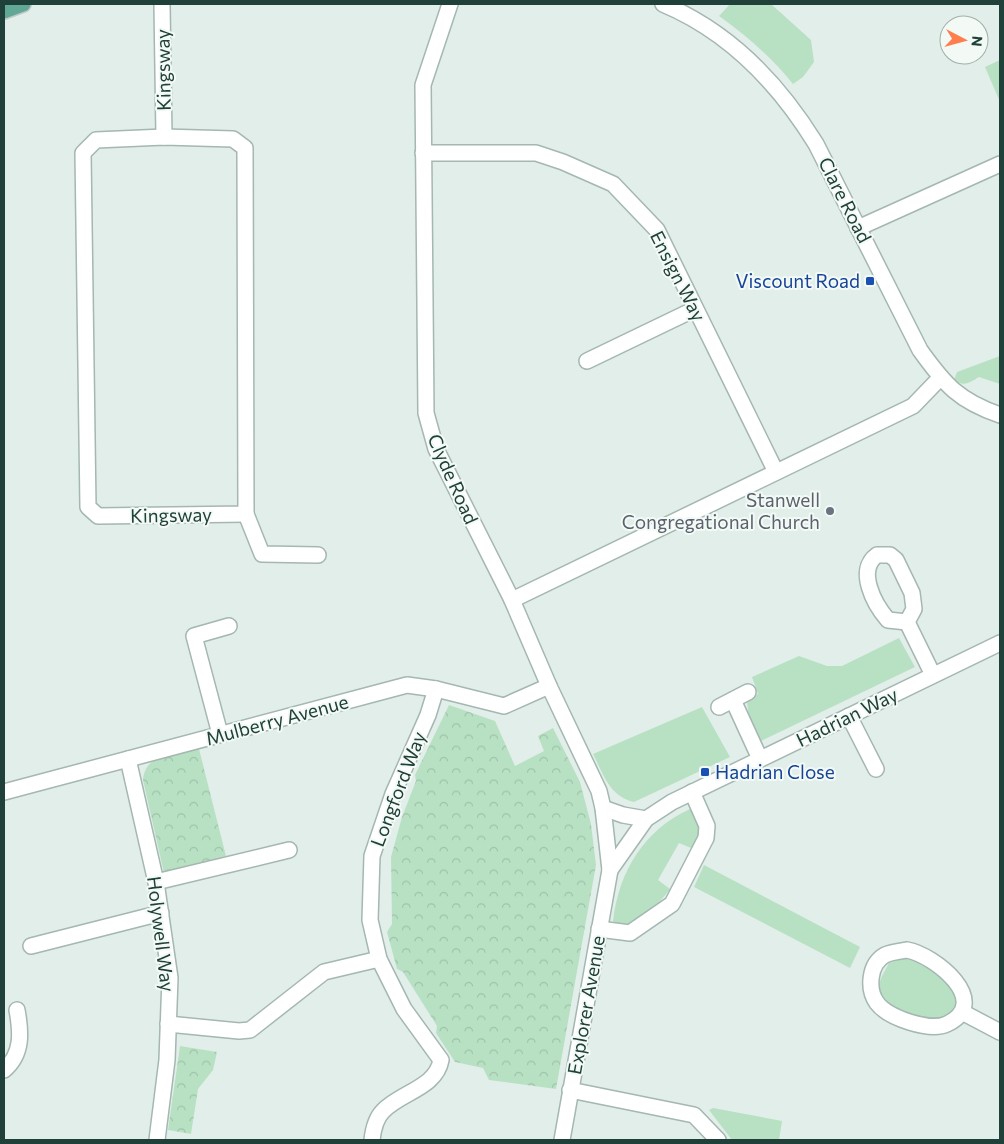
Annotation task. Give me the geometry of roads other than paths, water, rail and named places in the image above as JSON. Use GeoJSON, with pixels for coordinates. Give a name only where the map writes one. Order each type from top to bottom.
{"type":"FeatureCollection","features":[{"type":"Feature","properties":{"kind":"main road"},"geometry":{"type":"LineString","coordinates":[[4,11],[23,4]]}},
{"type":"Feature","properties":{"kind":"street","name":"Kingsway"},"geometry":{"type":"LineString","coordinates":[[162,4],[164,137]]}},
{"type":"Feature","properties":{"kind":"street","name":"Clyde Road"},"geometry":{"type":"LineString","coordinates":[[450,4],[423,84],[426,412],[436,449],[512,600],[549,686],[598,791],[603,808],[610,870]]}},
{"type":"Feature","properties":{"kind":"street","name":"Clare Road"},"geometry":{"type":"LineString","coordinates":[[664,4],[694,19],[726,40],[779,91],[797,114],[816,144],[920,350],[940,378],[969,403],[1000,415]]}},
{"type":"Feature","properties":{"kind":"street","name":"Kingsway"},"geometry":{"type":"LineString","coordinates":[[164,137],[233,139],[246,148],[246,514],[98,516],[88,507],[84,152],[96,140],[164,137]]}},
{"type":"Feature","properties":{"kind":"street","name":"Ensign Way"},"geometry":{"type":"LineString","coordinates":[[423,153],[536,153],[563,162],[613,184],[657,230],[776,472]]}},
{"type":"Feature","properties":{"kind":"street"},"geometry":{"type":"LineString","coordinates":[[858,228],[1000,164]]}},
{"type":"Feature","properties":{"kind":"street"},"geometry":{"type":"LineString","coordinates":[[587,361],[695,309]]}},
{"type":"Feature","properties":{"kind":"street"},"geometry":{"type":"LineString","coordinates":[[512,600],[913,406],[940,378]]}},
{"type":"Feature","properties":{"kind":"street"},"geometry":{"type":"LineString","coordinates":[[246,514],[262,554],[318,555]]}},
{"type":"Feature","properties":{"kind":"street"},"geometry":{"type":"LineString","coordinates":[[907,622],[933,675]]}},
{"type":"Feature","properties":{"kind":"street"},"geometry":{"type":"LineString","coordinates":[[220,734],[194,636],[229,626]]}},
{"type":"Feature","properties":{"kind":"street","name":"Hadrian Way"},"geometry":{"type":"LineString","coordinates":[[610,870],[646,819],[672,802],[1000,643]]}},
{"type":"Feature","properties":{"kind":"street","name":"Mulberry Avenue"},"geometry":{"type":"LineString","coordinates":[[4,792],[407,686],[436,689],[504,706],[549,686]]}},
{"type":"Feature","properties":{"kind":"street","name":"Longford Way"},"geometry":{"type":"LineString","coordinates":[[372,1140],[374,1128],[383,1111],[437,1075],[441,1060],[404,1009],[379,959],[370,920],[372,856],[393,794],[428,715],[436,689]]}},
{"type":"Feature","properties":{"kind":"street"},"geometry":{"type":"LineString","coordinates":[[748,692],[726,704],[760,759]]}},
{"type":"Feature","properties":{"kind":"street"},"geometry":{"type":"LineString","coordinates":[[849,716],[876,769]]}},
{"type":"Feature","properties":{"kind":"street","name":"Holywell Way"},"geometry":{"type":"LineString","coordinates":[[128,759],[156,882],[170,978],[167,1060],[156,1140]]}},
{"type":"Feature","properties":{"kind":"street"},"geometry":{"type":"LineString","coordinates":[[599,929],[630,933],[672,904],[706,838],[707,826],[692,792]]}},
{"type":"Feature","properties":{"kind":"street"},"geometry":{"type":"LineString","coordinates":[[603,808],[623,815],[646,819]]}},
{"type":"Feature","properties":{"kind":"street"},"geometry":{"type":"LineString","coordinates":[[156,882],[289,850]]}},
{"type":"Feature","properties":{"kind":"street","name":"Explorer Avenue"},"geometry":{"type":"LineString","coordinates":[[562,1140],[610,870]]}},
{"type":"Feature","properties":{"kind":"street"},"geometry":{"type":"LineString","coordinates":[[31,946],[161,912]]}},
{"type":"Feature","properties":{"kind":"street"},"geometry":{"type":"LineString","coordinates":[[907,950],[914,951],[955,979],[964,1001],[962,1012],[952,1022],[933,1028],[903,1019],[886,1010],[876,1002],[871,989],[871,974],[875,965],[879,959],[891,953],[907,950]]}},
{"type":"Feature","properties":{"kind":"street"},"geometry":{"type":"LineString","coordinates":[[168,1024],[239,1031],[250,1030],[324,972],[379,959]]}},
{"type":"Feature","properties":{"kind":"street"},"geometry":{"type":"LineString","coordinates":[[4,1070],[15,1056],[20,1044],[21,1032],[17,1010]]}},
{"type":"Feature","properties":{"kind":"street"},"geometry":{"type":"LineString","coordinates":[[962,1012],[1000,1032]]}},
{"type":"Feature","properties":{"kind":"street"},"geometry":{"type":"LineString","coordinates":[[570,1090],[694,1115],[718,1140]]}},
{"type":"Feature","properties":{"kind":"place","name":"Viscount Road"},"geometry":{"type":"Point","coordinates":[870,281]}},
{"type":"Feature","properties":{"kind":"place","name":"Stanwell Congregational Church"},"geometry":{"type":"Point","coordinates":[830,511]}},
{"type":"Feature","properties":{"kind":"place","name":"Hadrian Close"},"geometry":{"type":"Point","coordinates":[705,772]}}]}
